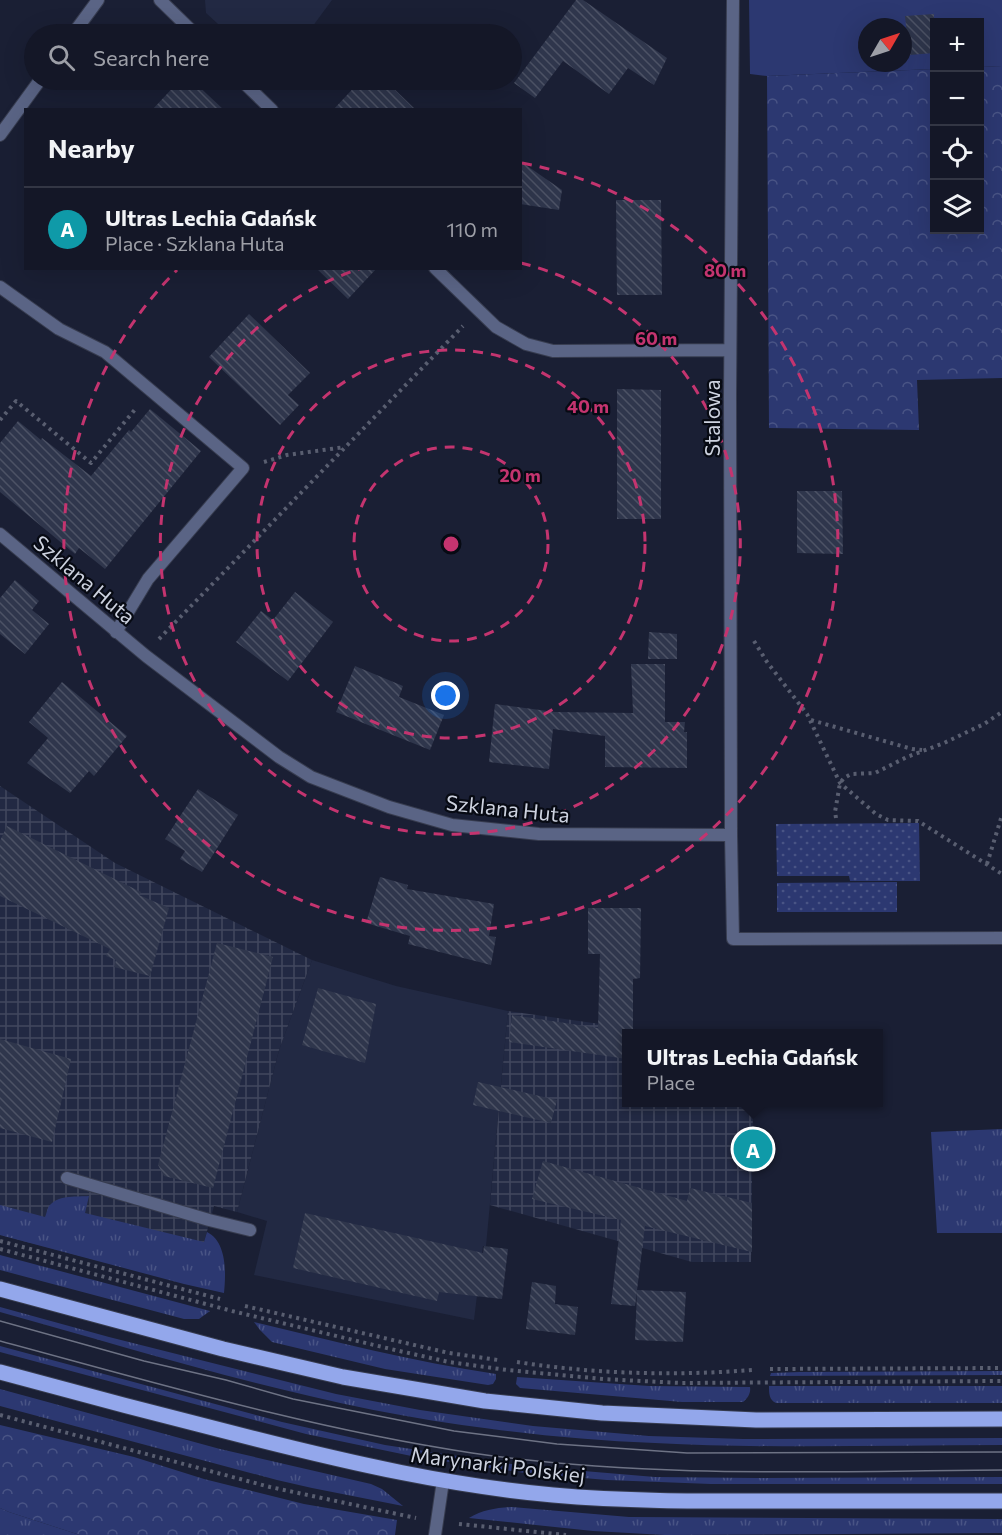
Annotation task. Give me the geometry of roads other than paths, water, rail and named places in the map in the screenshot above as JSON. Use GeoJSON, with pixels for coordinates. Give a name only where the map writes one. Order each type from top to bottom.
{"type":"FeatureCollection","features":[{"type":"Feature","properties":{"kind":"main road"},"geometry":{"type":"LineString","coordinates":[[0,1289],[343,1377],[485,1401],[602,1413],[756,1420],[1002,1419]]}},
{"type":"Feature","properties":{"kind":"main road","name":"Marynarki Polskiej"},"geometry":{"type":"LineString","coordinates":[[0,1372],[138,1410],[332,1458],[443,1481],[613,1499],[701,1502],[1002,1501]]}},
{"type":"Feature","properties":{"kind":"street"},"geometry":{"type":"LineString","coordinates":[[80,24],[98,0]]}},
{"type":"Feature","properties":{"kind":"street"},"geometry":{"type":"LineString","coordinates":[[159,0],[184,24]]}},
{"type":"Feature","properties":{"kind":"street","name":"Stalowa"},"geometry":{"type":"LineString","coordinates":[[731,835],[730,350],[733,0]]}},
{"type":"Feature","properties":{"kind":"street"},"geometry":{"type":"LineString","coordinates":[[0,135],[33,90]]}},
{"type":"Feature","properties":{"kind":"street"},"geometry":{"type":"LineString","coordinates":[[251,90],[270,108]]}},
{"type":"Feature","properties":{"kind":"street"},"geometry":{"type":"LineString","coordinates":[[437,270],[496,327],[526,344],[552,351],[730,350]]}},
{"type":"Feature","properties":{"kind":"street"},"geometry":{"type":"LineString","coordinates":[[0,287],[59,329],[105,352],[243,468],[148,579],[116,632]]}},
{"type":"Feature","properties":{"kind":"street","name":"Szklana Huta"},"geometry":{"type":"LineString","coordinates":[[0,534],[116,632],[279,757],[311,777],[389,807],[452,825],[539,834],[731,835]]}},
{"type":"Feature","properties":{"kind":"street"},"geometry":{"type":"LineString","coordinates":[[731,835],[733,939],[1002,938]]}},
{"type":"Feature","properties":{"kind":"street"},"geometry":{"type":"LineString","coordinates":[[67,1178],[250,1230]]}},
{"type":"Feature","properties":{"kind":"street"},"geometry":{"type":"LineString","coordinates":[[436,1529],[443,1481]]}},
{"type":"Feature","properties":{"kind":"tram line"},"geometry":{"type":"LineString","coordinates":[[0,1321],[293,1399],[454,1431],[557,1444],[687,1453],[1002,1452]]}},
{"type":"Feature","properties":{"kind":"tram line"},"geometry":{"type":"LineString","coordinates":[[0,1341],[293,1418],[472,1453],[604,1467],[670,1470],[737,1472],[1002,1470]]}},
{"type":"Feature","properties":{"kind":"place","name":"Ultras Lechia Gdańsk"},"geometry":{"type":"Point","coordinates":[753,1149]}}]}
